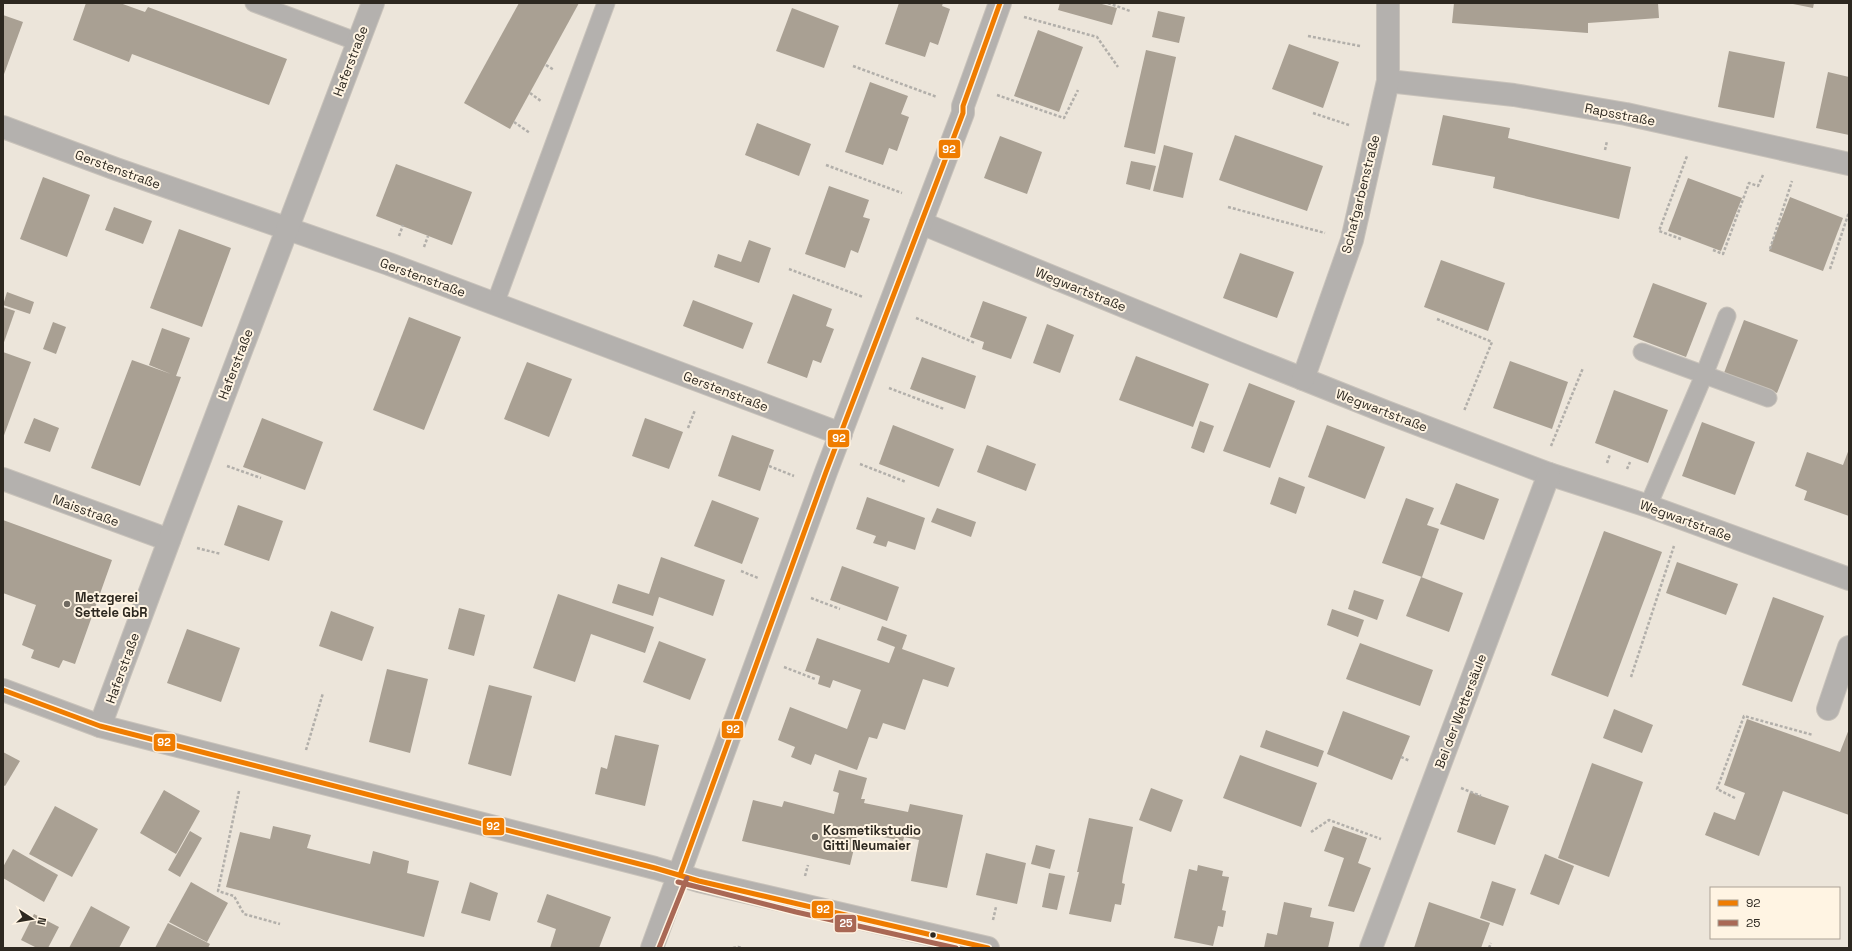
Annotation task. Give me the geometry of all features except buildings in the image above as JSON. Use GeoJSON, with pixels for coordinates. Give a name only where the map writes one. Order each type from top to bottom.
{"type":"FeatureCollection","features":[{"type":"Feature","properties":{"kind":"street","name":"Haferstraße"},"geometry":{"type":"LineString","coordinates":[[100,726],[373,3]]}},
{"type":"Feature","properties":{"kind":"street","name":"Schafgarbenstraße"},"geometry":{"type":"LineString","coordinates":[[1303,379],[1352,240],[1388,81],[1388,3]]}},
{"type":"Feature","properties":{"kind":"street"},"geometry":{"type":"LineString","coordinates":[[652,948],[833,454],[963,113],[963,106],[999,6]]}},
{"type":"Feature","properties":{"kind":"street","name":"Rapsstraße"},"geometry":{"type":"LineString","coordinates":[[1388,81],[1521,96],[1626,114],[1849,164]]}},
{"type":"Feature","properties":{"kind":"street","name":"Gerstenstraße"},"geometry":{"type":"LineString","coordinates":[[3,127],[116,169],[287,228],[496,304],[841,434]]}},
{"type":"Feature","properties":{"kind":"street","name":"Wegwartstraße"},"geometry":{"type":"LineString","coordinates":[[925,213],[1303,379],[1545,472],[1684,518],[1849,579]]}},
{"type":"Feature","properties":{"kind":"street","name":"Bei der Wettersäule"},"geometry":{"type":"LineString","coordinates":[[1371,948],[1545,472]]}},
{"type":"Feature","properties":{"kind":"street","name":"Maisstraße"},"geometry":{"type":"LineString","coordinates":[[3,479],[169,540]]}},
{"type":"Feature","properties":{"kind":"street"},"geometry":{"type":"LineString","coordinates":[[1828,709],[1849,646]]}},
{"type":"Feature","properties":{"kind":"street"},"geometry":{"type":"LineString","coordinates":[[3,690],[100,726],[783,901],[988,948]]}},
{"type":"Feature","properties":{"kind":"lane"},"geometry":{"type":"LineString","coordinates":[[254,3],[358,42]]}},
{"type":"Feature","properties":{"kind":"lane"},"geometry":{"type":"LineString","coordinates":[[496,304],[606,3]]}},
{"type":"Feature","properties":{"kind":"lane"},"geometry":{"type":"LineString","coordinates":[[1648,506],[1704,375],[1727,316]]}},
{"type":"Feature","properties":{"kind":"lane"},"geometry":{"type":"LineString","coordinates":[[1642,352],[1768,398]]}},
{"type":"Feature","properties":{"kind":"path"},"geometry":{"type":"LineString","coordinates":[[1108,3],[1130,11]]}},
{"type":"Feature","properties":{"kind":"path"},"geometry":{"type":"LineString","coordinates":[[999,6],[1097,37],[1118,67]]}},
{"type":"Feature","properties":{"kind":"path"},"geometry":{"type":"LineString","coordinates":[[1308,36],[1388,51]]}},
{"type":"Feature","properties":{"kind":"path"},"geometry":{"type":"LineString","coordinates":[[853,66],[963,106]]}},
{"type":"Feature","properties":{"kind":"path"},"geometry":{"type":"LineString","coordinates":[[971,84],[1064,118],[1078,90]]}},
{"type":"Feature","properties":{"kind":"path"},"geometry":{"type":"LineString","coordinates":[[1313,114],[1375,134]]}},
{"type":"Feature","properties":{"kind":"path"},"geometry":{"type":"LineString","coordinates":[[1681,239],[1659,231],[1696,130]]}},
{"type":"Feature","properties":{"kind":"path"},"geometry":{"type":"LineString","coordinates":[[1713,250],[1723,254],[1749,184],[1758,186],[1776,148]]}},
{"type":"Feature","properties":{"kind":"path"},"geometry":{"type":"LineString","coordinates":[[1770,249],[1801,153]]}},
{"type":"Feature","properties":{"kind":"path"},"geometry":{"type":"LineString","coordinates":[[826,165],[925,213]]}},
{"type":"Feature","properties":{"kind":"path"},"geometry":{"type":"LineString","coordinates":[[1228,207],[1352,240]]}},
{"type":"Feature","properties":{"kind":"path"},"geometry":{"type":"LineString","coordinates":[[1830,269],[1849,212]]}},
{"type":"Feature","properties":{"kind":"path"},"geometry":{"type":"LineString","coordinates":[[789,269],[889,307],[975,343]]}},
{"type":"Feature","properties":{"kind":"path"},"geometry":{"type":"LineString","coordinates":[[1437,319],[1492,342],[1454,438]]}},
{"type":"Feature","properties":{"kind":"path"},"geometry":{"type":"LineString","coordinates":[[1545,472],[1583,368]]}},
{"type":"Feature","properties":{"kind":"path"},"geometry":{"type":"LineString","coordinates":[[862,378],[944,409]]}},
{"type":"Feature","properties":{"kind":"path"},"geometry":{"type":"LineString","coordinates":[[833,454],[906,482]]}},
{"type":"Feature","properties":{"kind":"path"},"geometry":{"type":"LineString","coordinates":[[201,457],[261,478]]}},
{"type":"Feature","properties":{"kind":"path"},"geometry":{"type":"LineString","coordinates":[[1631,677],[1684,518]]}},
{"type":"Feature","properties":{"kind":"path"},"geometry":{"type":"LineString","coordinates":[[299,777],[323,693]]}},
{"type":"Feature","properties":{"kind":"path"},"geometry":{"type":"LineString","coordinates":[[1735,798],[1717,789],[1744,716],[1816,736],[1828,709]]}},
{"type":"Feature","properties":{"kind":"path"},"geometry":{"type":"LineString","coordinates":[[245,763],[218,891],[234,896],[244,914],[280,924]]}},
{"type":"Feature","properties":{"kind":"path"},"geometry":{"type":"LineString","coordinates":[[1311,832],[1329,820],[1408,849]]}},
{"type":"Feature","properties":{"kind":"path"},"geometry":{"type":"LineString","coordinates":[[1489,948],[1491,943]]}},
{"type":"Feature","properties":{"kind":"path"},"geometry":{"type":"LineString","coordinates":[[734,948],[742,948]]}},
{"type":"Feature","properties":{"kind":"transit line","name":"92"},"geometry":{"type":"LineString","coordinates":[[680,875],[826,472],[963,113],[963,106],[1000,3]]}},
{"type":"Feature","properties":{"kind":"transit line","name":"92"},"geometry":{"type":"LineString","coordinates":[[3,690],[100,726],[655,868],[699,881],[988,948]]}},
{"type":"Feature","properties":{"kind":"transit line","name":"25"},"geometry":{"type":"LineString","coordinates":[[659,948],[687,878]]}},
{"type":"Feature","properties":{"kind":"transit line","name":"25"},"geometry":{"type":"LineString","coordinates":[[678,882],[796,912],[956,948]]}},
{"type":"Feature","properties":{"kind":"place","name":"Metzgerei Settele GbR"},"geometry":{"type":"Point","coordinates":[67,604]}},
{"type":"Feature","properties":{"kind":"place","name":"Kosmetikstudio Gitti Neumaier"},"geometry":{"type":"Point","coordinates":[815,837]}}]}
